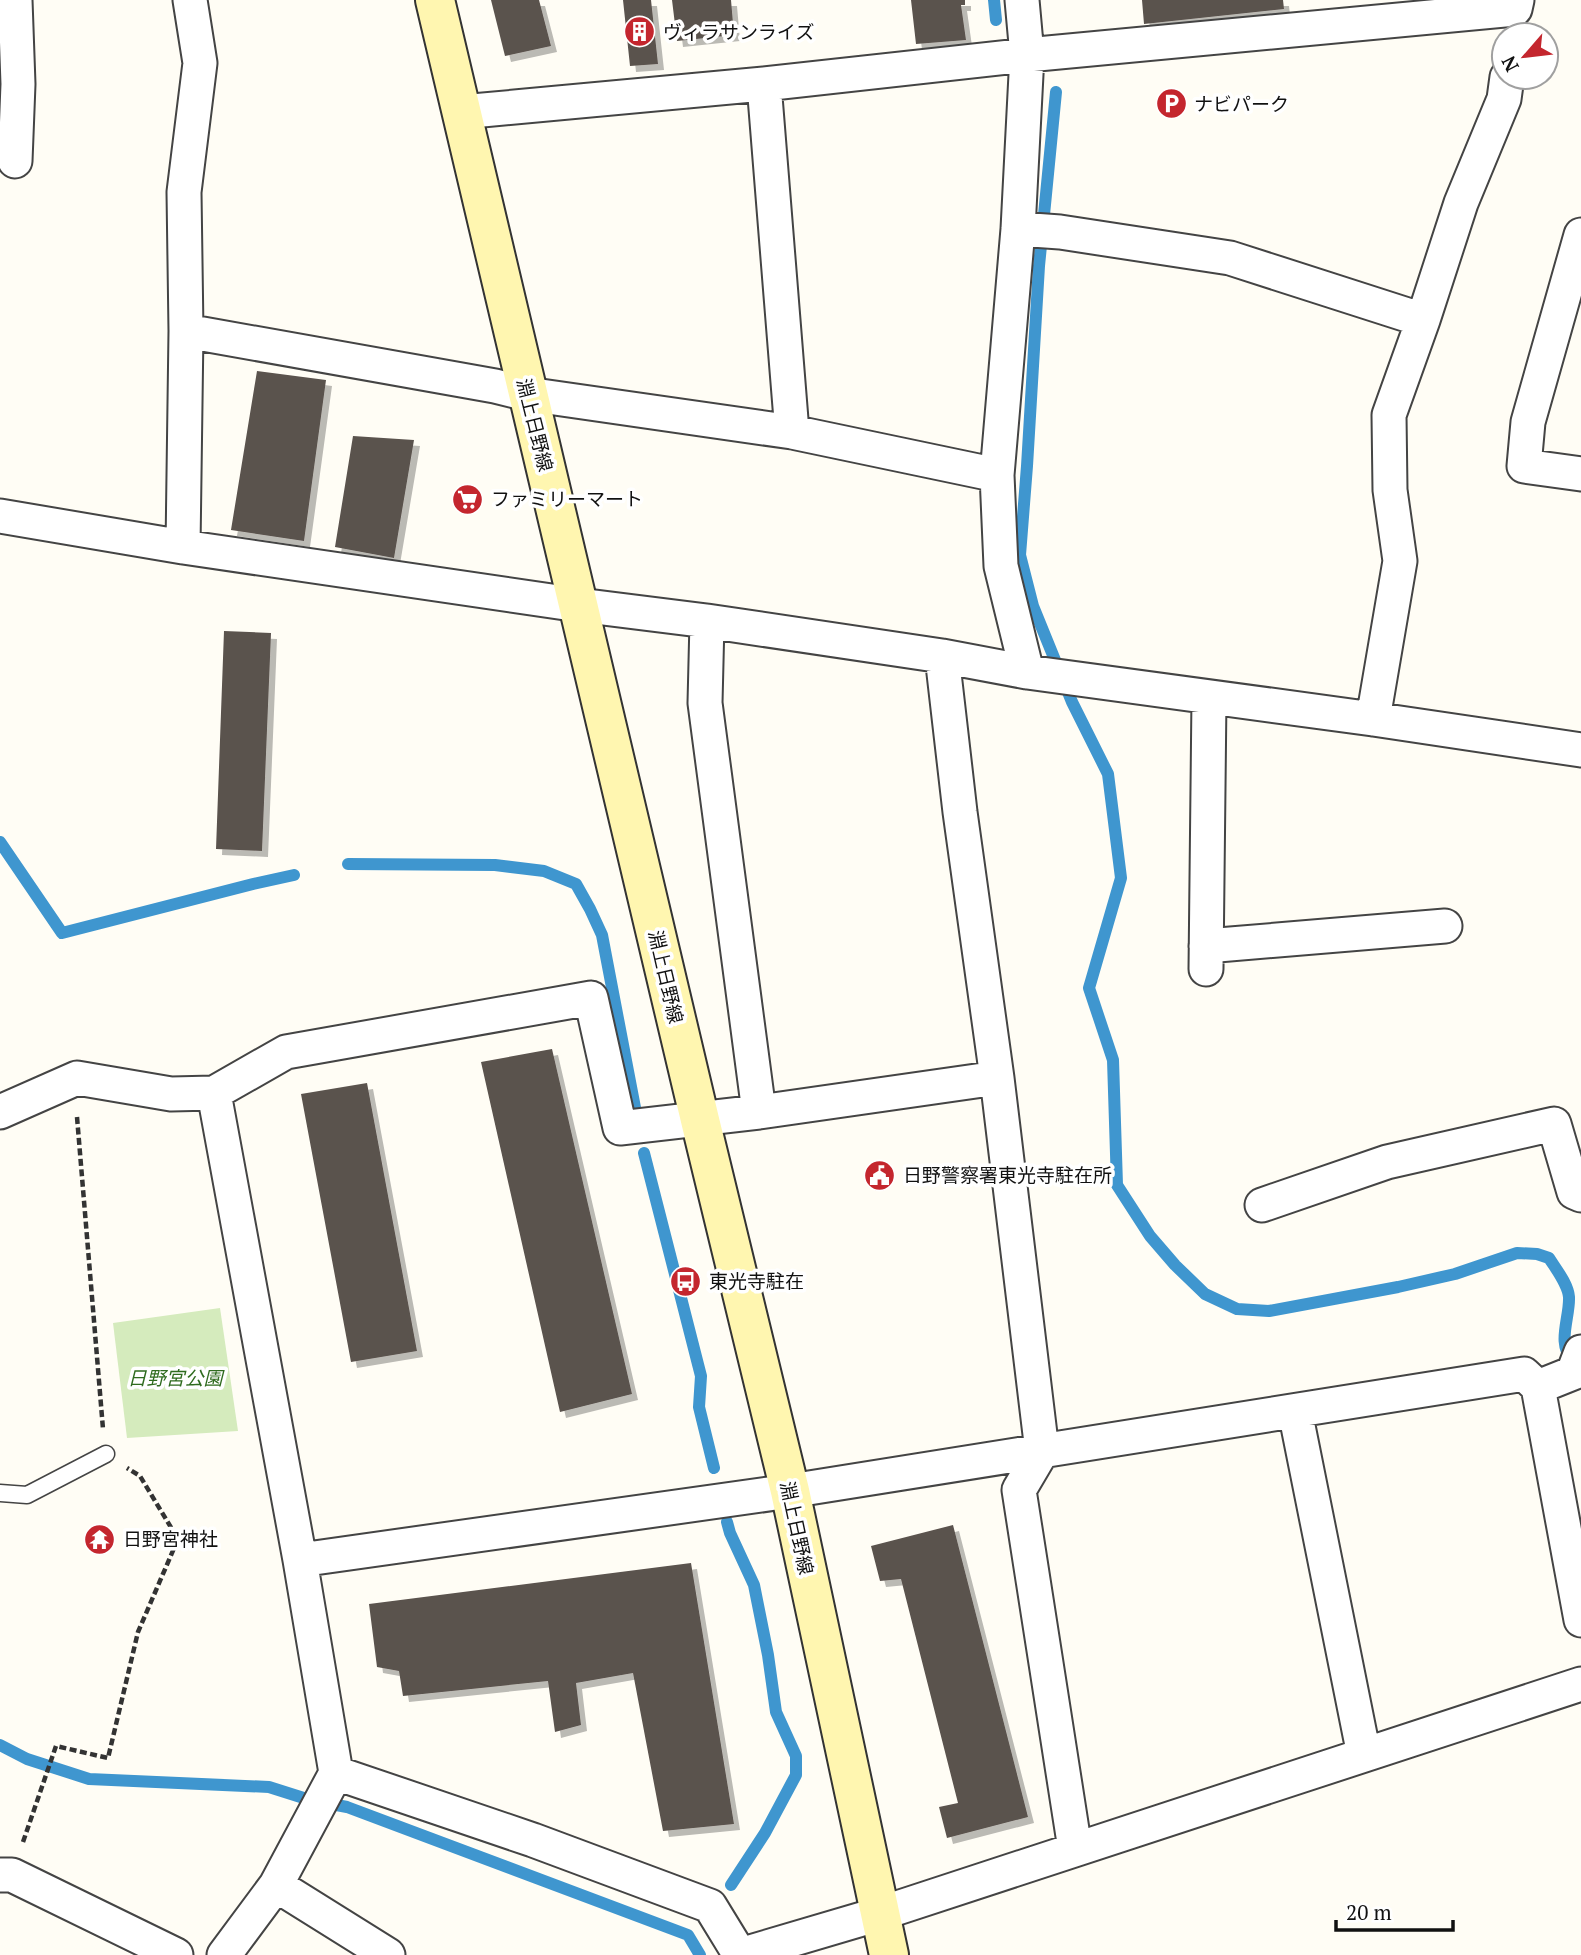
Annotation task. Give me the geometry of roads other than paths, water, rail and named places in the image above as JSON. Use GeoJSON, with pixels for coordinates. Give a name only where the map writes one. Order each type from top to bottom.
{"type":"FeatureCollection","features":[{"type":"Feature","properties":{"kind":"main road","name":"淵上日野線"},"geometry":{"type":"LineString","coordinates":[[435,0],[790,1491],[889,1955]]}},
{"type":"Feature","properties":{"kind":"street"},"geometry":{"type":"LineString","coordinates":[[15,0],[9,83],[15,161]]}},
{"type":"Feature","properties":{"kind":"street"},"geometry":{"type":"LineString","coordinates":[[183,547],[186,331],[184,192],[200,63],[190,0]]}},
{"type":"Feature","properties":{"kind":"street"},"geometry":{"type":"LineString","coordinates":[[1022,0],[1027,55],[1022,230],[997,475],[1001,566],[1036,673]]}},
{"type":"Feature","properties":{"kind":"street"},"geometry":{"type":"LineString","coordinates":[[461,112],[764,84],[1027,55],[1515,15]]}},
{"type":"Feature","properties":{"kind":"street"},"geometry":{"type":"LineString","coordinates":[[764,84],[792,432]]}},
{"type":"Feature","properties":{"kind":"street"},"geometry":{"type":"LineString","coordinates":[[1373,719],[1400,561],[1390,490],[1389,415],[1461,204],[1505,91]]}},
{"type":"Feature","properties":{"kind":"street"},"geometry":{"type":"LineString","coordinates":[[1022,230],[1060,232],[1230,258],[1423,320]]}},
{"type":"Feature","properties":{"kind":"street"},"geometry":{"type":"LineString","coordinates":[[1581,235],[1528,422],[1524,466],[1581,474]]}},
{"type":"Feature","properties":{"kind":"street"},"geometry":{"type":"LineString","coordinates":[[186,331],[527,394],[792,432],[997,475]]}},
{"type":"Feature","properties":{"kind":"street"},"geometry":{"type":"LineString","coordinates":[[0,516],[183,547],[707,621],[942,656],[1036,673],[1581,750]]}},
{"type":"Feature","properties":{"kind":"street"},"geometry":{"type":"LineString","coordinates":[[707,621],[705,703],[759,1112]]}},
{"type":"Feature","properties":{"kind":"street"},"geometry":{"type":"LineString","coordinates":[[942,656],[1042,1451],[1019,1490],[1075,1849]]}},
{"type":"Feature","properties":{"kind":"street"},"geometry":{"type":"LineString","coordinates":[[1209,697],[1206,958],[1446,926]]}},
{"type":"Feature","properties":{"kind":"street"},"geometry":{"type":"LineString","coordinates":[[0,1112],[77,1078],[171,1094],[214,1093],[286,1052],[591,998],[620,1128],[700,1120],[997,1078]]}},
{"type":"Feature","properties":{"kind":"street"},"geometry":{"type":"LineString","coordinates":[[214,1093],[300,1560],[326,1792],[276,1885],[224,1955]]}},
{"type":"Feature","properties":{"kind":"street"},"geometry":{"type":"LineString","coordinates":[[1262,1205],[1387,1162],[1554,1124],[1574,1192],[1581,1195]]}},
{"type":"Feature","properties":{"kind":"street"},"geometry":{"type":"LineString","coordinates":[[1538,1387],[1577,1363]]}},
{"type":"Feature","properties":{"kind":"street"},"geometry":{"type":"LineString","coordinates":[[300,1560],[790,1491],[1524,1374],[1538,1387],[1581,1620]]}},
{"type":"Feature","properties":{"kind":"street"},"geometry":{"type":"LineString","coordinates":[[1295,1411],[1364,1755]]}},
{"type":"Feature","properties":{"kind":"street"},"geometry":{"type":"LineString","coordinates":[[326,1792],[533,1840],[710,1906],[740,1955],[879,1914],[1581,1684]]}},
{"type":"Feature","properties":{"kind":"street"},"geometry":{"type":"LineString","coordinates":[[6,1875],[176,1955]]}},
{"type":"Feature","properties":{"kind":"street"},"geometry":{"type":"LineString","coordinates":[[276,1885],[388,1955]]}},
{"type":"Feature","properties":{"kind":"lane"},"geometry":{"type":"LineString","coordinates":[[0,1493],[27,1495],[106,1454]]}},
{"type":"Feature","properties":{"kind":"waterway"},"geometry":{"type":"LineString","coordinates":[[994,0],[996,20]]}},
{"type":"Feature","properties":{"kind":"waterway"},"geometry":{"type":"LineString","coordinates":[[1056,92],[1039,266],[1020,555],[1033,606],[1072,702],[1108,774],[1121,878],[1089,988],[1113,1060],[1117,1185],[1150,1236],[1175,1265],[1205,1294],[1237,1309],[1269,1311],[1398,1287],[1455,1274],[1517,1253],[1549,1258],[1568,1292],[1565,1347],[1573,1361]]}},
{"type":"Feature","properties":{"kind":"waterway"},"geometry":{"type":"LineString","coordinates":[[0,842],[62,933],[294,875]]}},
{"type":"Feature","properties":{"kind":"waterway"},"geometry":{"type":"LineString","coordinates":[[348,864],[495,865],[544,871],[576,884],[602,935],[636,1113]]}},
{"type":"Feature","properties":{"kind":"waterway"},"geometry":{"type":"LineString","coordinates":[[644,1153],[701,1376],[699,1407],[714,1468]]}},
{"type":"Feature","properties":{"kind":"waterway"},"geometry":{"type":"LineString","coordinates":[[727,1522],[754,1585],[776,1712],[796,1756],[796,1775],[765,1833],[731,1885]]}},
{"type":"Feature","properties":{"kind":"waterway"},"geometry":{"type":"LineString","coordinates":[[0,1745],[27,1759],[89,1779],[269,1787],[310,1800],[347,1807],[688,1935],[700,1955]]}},
{"type":"Feature","properties":{"kind":"place","name":"ヴィラサンライズ"},"geometry":{"type":"Point","coordinates":[640,32]}},
{"type":"Feature","properties":{"kind":"place","name":"ナビパーク"},"geometry":{"type":"Point","coordinates":[1171,104]}},
{"type":"Feature","properties":{"kind":"place","name":"ファミリーマート"},"geometry":{"type":"Point","coordinates":[468,499]}},
{"type":"Feature","properties":{"kind":"place","name":"日野警察署東光寺駐在所"},"geometry":{"type":"Point","coordinates":[880,1175]}},
{"type":"Feature","properties":{"kind":"place","name":"東光寺駐在"},"geometry":{"type":"Point","coordinates":[686,1281]}},
{"type":"Feature","properties":{"kind":"place","name":"日野宮神社"},"geometry":{"type":"Point","coordinates":[100,1539]}},
{"type":"Feature","properties":{"kind":"park label","name":"日野宮公園"},"geometry":{"type":"Point","coordinates":[175,1378]}}]}
